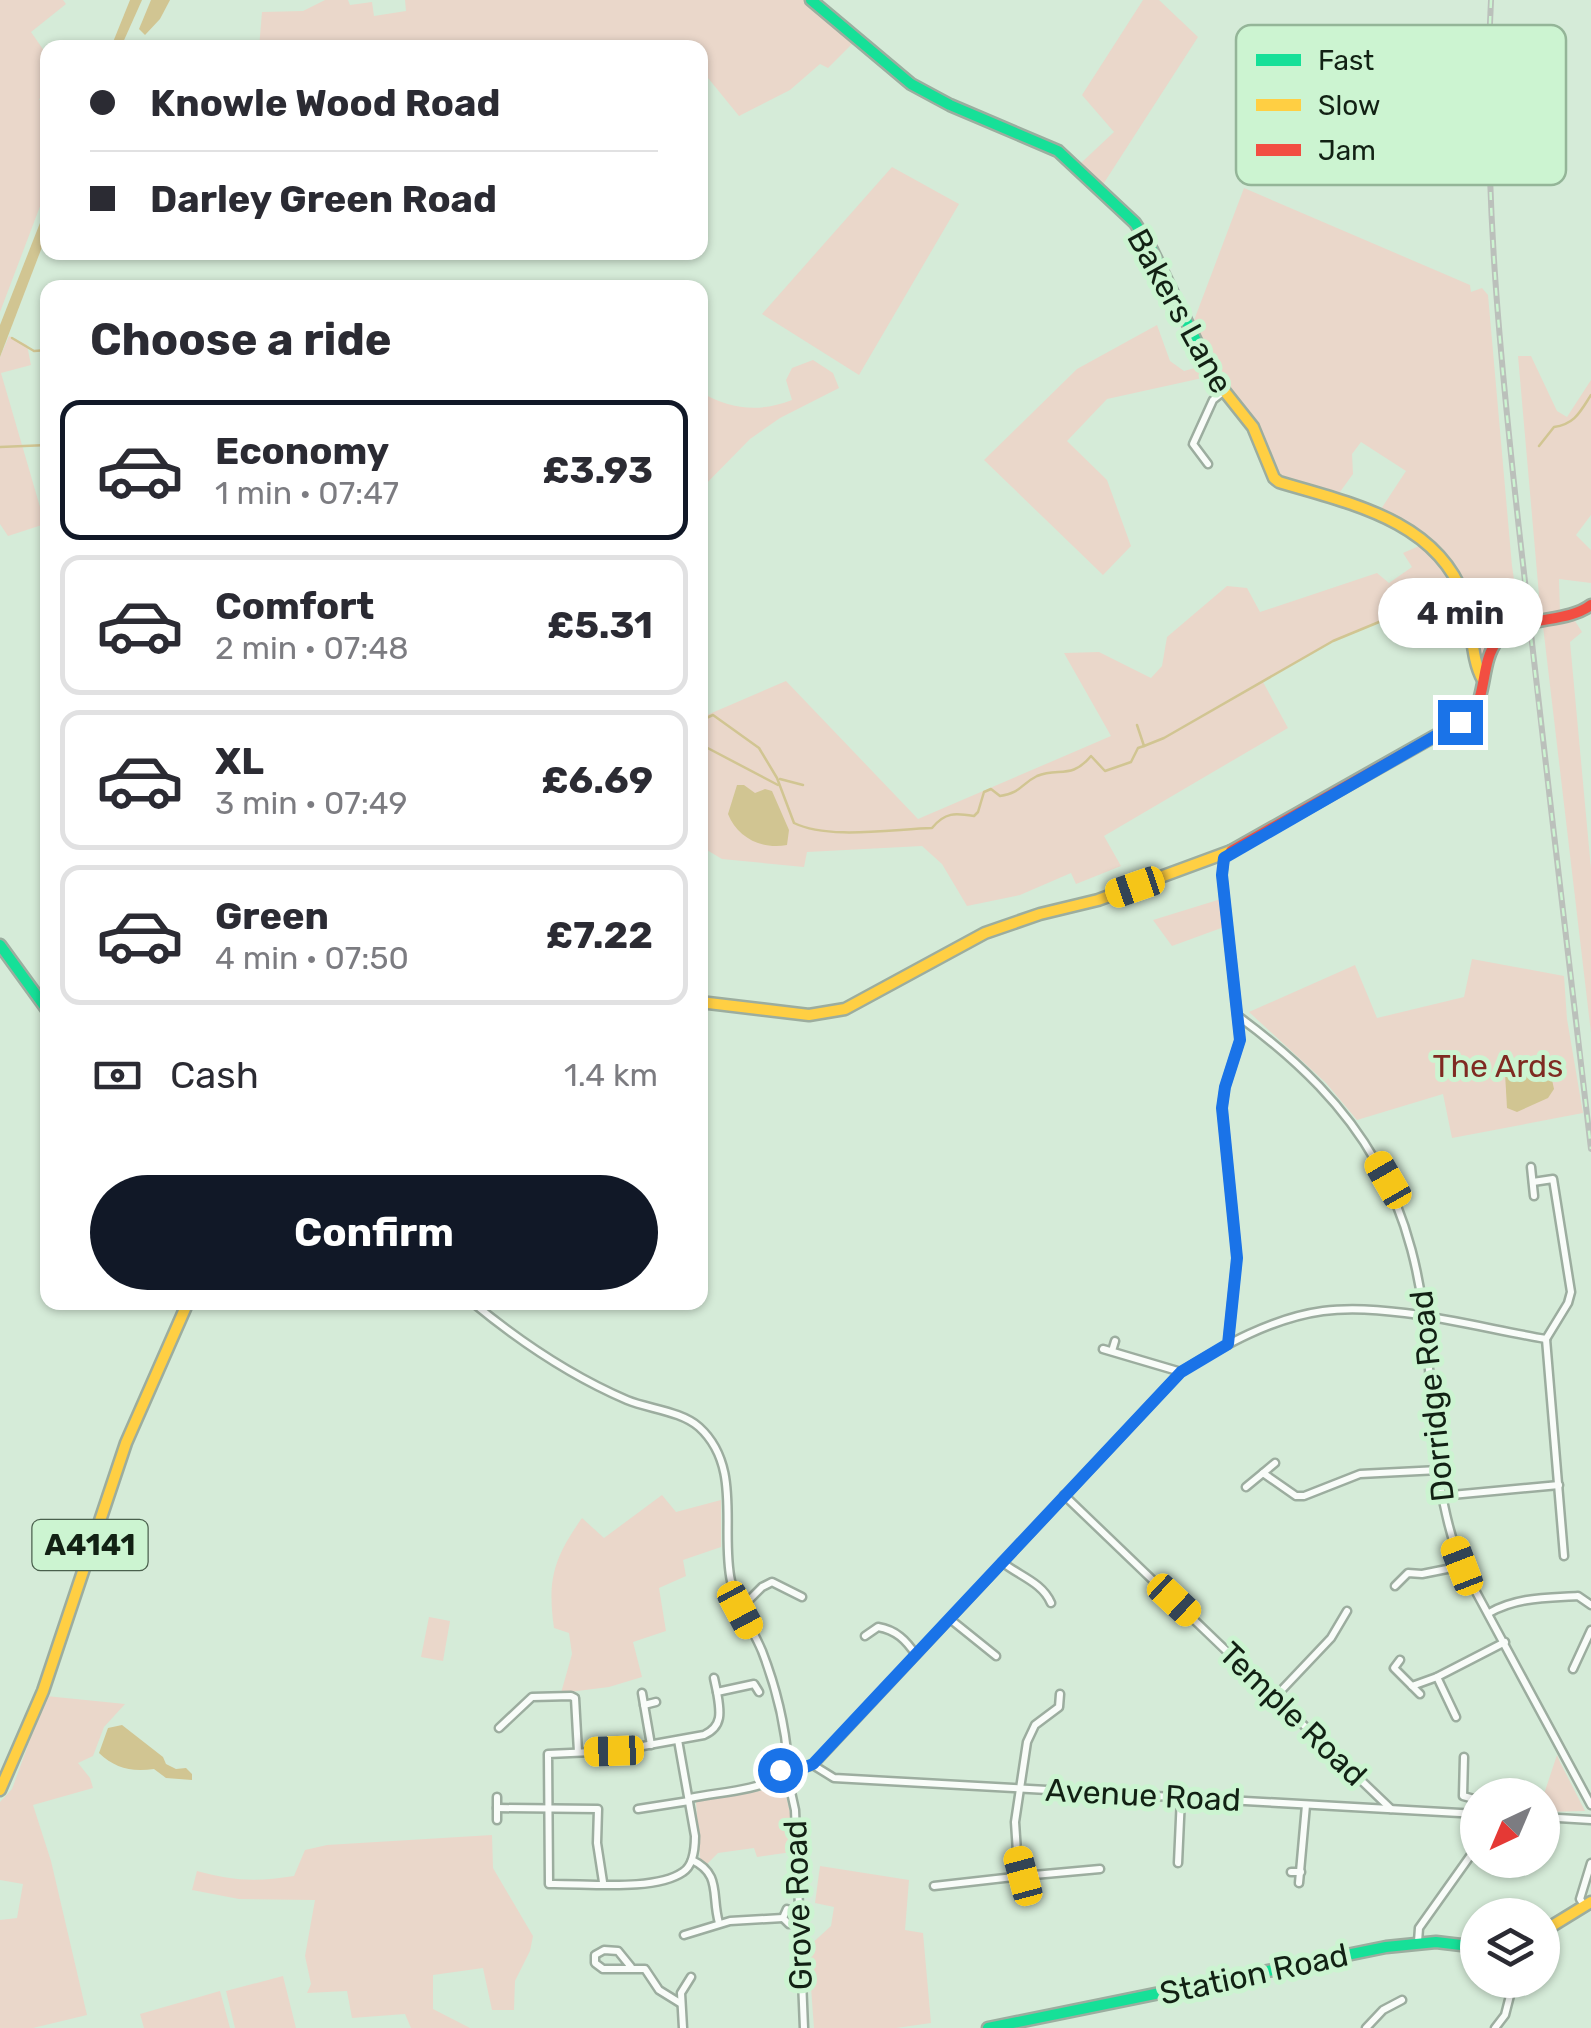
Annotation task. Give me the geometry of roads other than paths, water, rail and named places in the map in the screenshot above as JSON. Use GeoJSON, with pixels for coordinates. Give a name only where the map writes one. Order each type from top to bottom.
{"type":"FeatureCollection","features":[{"type":"Feature","properties":{"kind":"street","name":"Bakers Lane"},"geometry":{"type":"LineString","coordinates":[[812,0],[910,84],[1058,150],[1123,212],[1152,250],[1222,392],[1253,427],[1274,478],[1376,512],[1412,530],[1439,551],[1466,605],[1483,680]]}},
{"type":"Feature","properties":{"kind":"street"},"geometry":{"type":"LineString","coordinates":[[1208,464],[1193,444],[1213,400],[1222,392]]}},
{"type":"Feature","properties":{"kind":"street"},"geometry":{"type":"LineString","coordinates":[[1466,605],[1510,630]]}},
{"type":"Feature","properties":{"kind":"street"},"geometry":{"type":"LineString","coordinates":[[708,1003],[770,1012],[832,1012],[862,1002],[985,933],[1098,900],[1226,854],[1472,715],[1483,699],[1483,680],[1492,648],[1502,634],[1579,614],[1591,605]]}},
{"type":"Feature","properties":{"kind":"street"},"geometry":{"type":"LineString","coordinates":[[1226,854],[1222,875],[1240,1040],[1222,1108],[1237,1258],[1228,1344]]}},
{"type":"Feature","properties":{"kind":"street"},"geometry":{"type":"LineString","coordinates":[[1209,861],[1222,875]]}},
{"type":"Feature","properties":{"kind":"street"},"geometry":{"type":"LineString","coordinates":[[0,946],[40,1000]]}},
{"type":"Feature","properties":{"kind":"street","name":"Dorridge Road"},"geometry":{"type":"LineString","coordinates":[[1238,1016],[1328,1092],[1388,1180],[1417,1269],[1441,1496],[1462,1566],[1591,1805]]}},
{"type":"Feature","properties":{"kind":"street"},"geometry":{"type":"LineString","coordinates":[[1531,1167],[1534,1196]]}},
{"type":"Feature","properties":{"kind":"street"},"geometry":{"type":"LineString","coordinates":[[1533,1182],[1553,1179],[1571,1292],[1546,1338],[1564,1556]]}},
{"type":"Feature","properties":{"kind":"street","name":"A4141"},"geometry":{"type":"LineString","coordinates":[[0,1790],[18,1757],[42,1693],[92,1539],[163,1349],[184,1310]]}},
{"type":"Feature","properties":{"kind":"street"},"geometry":{"type":"LineString","coordinates":[[483,1310],[568,1372],[700,1428],[716,1452],[726,1484],[728,1566],[740,1610],[770,1673],[785,1727],[788,1762],[798,1770]]}},
{"type":"Feature","properties":{"kind":"street"},"geometry":{"type":"LineString","coordinates":[[798,1770],[813,1764],[1181,1372],[1228,1344],[1263,1328],[1329,1310],[1424,1318],[1546,1338]]}},
{"type":"Feature","properties":{"kind":"street"},"geometry":{"type":"LineString","coordinates":[[1112,1351],[1116,1341]]}},
{"type":"Feature","properties":{"kind":"street"},"geometry":{"type":"LineString","coordinates":[[1102,1348],[1181,1372]]}},
{"type":"Feature","properties":{"kind":"street"},"geometry":{"type":"LineString","coordinates":[[1246,1487],[1275,1463]]}},
{"type":"Feature","properties":{"kind":"street"},"geometry":{"type":"LineString","coordinates":[[1263,1474],[1296,1496],[1304,1496],[1360,1474],[1439,1470]]}},
{"type":"Feature","properties":{"kind":"street"},"geometry":{"type":"LineString","coordinates":[[1441,1496],[1559,1485]]}},
{"type":"Feature","properties":{"kind":"street","name":"Temple Road"},"geometry":{"type":"LineString","coordinates":[[1064,1495],[1390,1809]]}},
{"type":"Feature","properties":{"kind":"street"},"geometry":{"type":"LineString","coordinates":[[1002,1562],[1037,1584],[1051,1603]]}},
{"type":"Feature","properties":{"kind":"street"},"geometry":{"type":"LineString","coordinates":[[1394,1586],[1408,1572],[1422,1574],[1462,1566]]}},
{"type":"Feature","properties":{"kind":"street"},"geometry":{"type":"LineString","coordinates":[[1392,1570],[1401,1578]]}},
{"type":"Feature","properties":{"kind":"street"},"geometry":{"type":"LineString","coordinates":[[740,1610],[772,1582],[802,1597]]}},
{"type":"Feature","properties":{"kind":"street"},"geometry":{"type":"LineString","coordinates":[[1489,1613],[1517,1600],[1578,1596],[1591,1605]]}},
{"type":"Feature","properties":{"kind":"street"},"geometry":{"type":"LineString","coordinates":[[1276,1696],[1331,1638],[1347,1611]]}},
{"type":"Feature","properties":{"kind":"street"},"geometry":{"type":"LineString","coordinates":[[950,1619],[996,1656]]}},
{"type":"Feature","properties":{"kind":"street"},"geometry":{"type":"LineString","coordinates":[[866,1636],[878,1628],[888,1629],[906,1640],[916,1655]]}},
{"type":"Feature","properties":{"kind":"street"},"geometry":{"type":"LineString","coordinates":[[1573,1668],[1591,1630]]}},
{"type":"Feature","properties":{"kind":"street"},"geometry":{"type":"LineString","coordinates":[[1412,1686],[1505,1642]]}},
{"type":"Feature","properties":{"kind":"street"},"geometry":{"type":"LineString","coordinates":[[1400,1660],[1390,1671],[1420,1694]]}},
{"type":"Feature","properties":{"kind":"street"},"geometry":{"type":"LineString","coordinates":[[1437,1677],[1443,1704],[1456,1717]]}},
{"type":"Feature","properties":{"kind":"street"},"geometry":{"type":"LineString","coordinates":[[678,1740],[695,1836],[692,1860],[682,1872],[656,1875],[623,1887],[603,1882],[550,1884],[548,1754],[651,1745],[704,1735],[718,1726],[720,1713],[714,1678]]}},
{"type":"Feature","properties":{"kind":"street"},"geometry":{"type":"LineString","coordinates":[[717,1692],[756,1685]]}},
{"type":"Feature","properties":{"kind":"street"},"geometry":{"type":"LineString","coordinates":[[642,1693],[651,1745]]}},
{"type":"Feature","properties":{"kind":"street"},"geometry":{"type":"LineString","coordinates":[[1023,1876],[1015,1822],[1031,1731],[1063,1709],[1060,1694]]}},
{"type":"Feature","properties":{"kind":"street"},"geometry":{"type":"LineString","coordinates":[[500,1728],[532,1696],[571,1696],[578,1752]]}},
{"type":"Feature","properties":{"kind":"street"},"geometry":{"type":"LineString","coordinates":[[644,1705],[656,1702]]}},
{"type":"Feature","properties":{"kind":"street"},"geometry":{"type":"LineString","coordinates":[[1463,1778],[1464,1758]]}},
{"type":"Feature","properties":{"kind":"street"},"geometry":{"type":"LineString","coordinates":[[780,1777],[781,1767],[788,1762]]}},
{"type":"Feature","properties":{"kind":"street","name":"Avenue Road"},"geometry":{"type":"LineString","coordinates":[[813,1764],[834,1778],[1460,1813]]}},
{"type":"Feature","properties":{"kind":"street"},"geometry":{"type":"LineString","coordinates":[[780,1777],[790,1783],[798,1778],[798,1770]]}},
{"type":"Feature","properties":{"kind":"street"},"geometry":{"type":"LineString","coordinates":[[638,1810],[746,1786],[762,1786],[780,1777]]}},
{"type":"Feature","properties":{"kind":"street","name":"Grove Road"},"geometry":{"type":"LineString","coordinates":[[790,1783],[795,1810],[804,2028]]}},
{"type":"Feature","properties":{"kind":"street"},"geometry":{"type":"LineString","coordinates":[[1178,1863],[1174,1850],[1180,1797]]}},
{"type":"Feature","properties":{"kind":"street"},"geometry":{"type":"LineString","coordinates":[[497,1798],[498,1820]]}},
{"type":"Feature","properties":{"kind":"street"},"geometry":{"type":"LineString","coordinates":[[1298,1883],[1306,1805]]}},
{"type":"Feature","properties":{"kind":"street"},"geometry":{"type":"LineString","coordinates":[[497,1808],[598,1809],[603,1882]]}},
{"type":"Feature","properties":{"kind":"street"},"geometry":{"type":"LineString","coordinates":[[1560,1818],[1591,1820]]}},
{"type":"Feature","properties":{"kind":"street"},"geometry":{"type":"LineString","coordinates":[[692,1860],[708,1870],[712,1879],[719,1923]]}},
{"type":"Feature","properties":{"kind":"street"},"geometry":{"type":"LineString","coordinates":[[1560,1922],[1588,1904],[1580,1899],[1591,1863]]}},
{"type":"Feature","properties":{"kind":"street"},"geometry":{"type":"LineString","coordinates":[[934,1886],[1100,1869]]}},
{"type":"Feature","properties":{"kind":"street"},"geometry":{"type":"LineString","coordinates":[[1418,1942],[1419,1928],[1460,1870]]}},
{"type":"Feature","properties":{"kind":"street"},"geometry":{"type":"LineString","coordinates":[[1291,1872],[1301,1872]]}},
{"type":"Feature","properties":{"kind":"street"},"geometry":{"type":"LineString","coordinates":[[684,1935],[696,1936],[719,1923],[786,1921],[787,1909]]}},
{"type":"Feature","properties":{"kind":"street","name":"Station Road"},"geometry":{"type":"LineString","coordinates":[[988,2028],[1418,1942],[1460,1943]]}},
{"type":"Feature","properties":{"kind":"street"},"geometry":{"type":"LineString","coordinates":[[631,1967],[618,1951],[604,1950],[595,1955],[595,1963],[603,1969],[645,1969],[659,1990],[680,2003]]}},
{"type":"Feature","properties":{"kind":"street"},"geometry":{"type":"LineString","coordinates":[[683,2028],[680,2003],[691,1977]]}},
{"type":"Feature","properties":{"kind":"street"},"geometry":{"type":"LineString","coordinates":[[1494,2028],[1505,2015],[1509,1998]]}},
{"type":"Feature","properties":{"kind":"street"},"geometry":{"type":"LineString","coordinates":[[1366,2028],[1382,2010],[1402,2000]]}},
{"type":"Feature","properties":{"kind":"waterway"},"geometry":{"type":"LineString","coordinates":[[12,338],[40,351]]}},
{"type":"Feature","properties":{"kind":"waterway"},"geometry":{"type":"LineString","coordinates":[[1539,446],[1554,427],[1576,416],[1591,395]]}},
{"type":"Feature","properties":{"kind":"waterway"},"geometry":{"type":"LineString","coordinates":[[0,447],[40,445]]}},
{"type":"Feature","properties":{"kind":"waterway"},"geometry":{"type":"LineString","coordinates":[[1137,725],[1144,746],[1164,738],[1333,641],[1379,622],[1397,608],[1426,600],[1453,583]]}},
{"type":"Feature","properties":{"kind":"waterway"},"geometry":{"type":"LineString","coordinates":[[708,717],[713,715],[759,748],[777,778],[794,823],[825,831],[932,828],[951,815],[974,816],[984,792],[991,789],[1000,796],[1007,795],[1037,776],[1071,771],[1091,756],[1105,771],[1131,762],[1138,748],[1144,746]]}},
{"type":"Feature","properties":{"kind":"waterway"},"geometry":{"type":"LineString","coordinates":[[708,748],[778,785]]}},
{"type":"Feature","properties":{"kind":"waterway"},"geometry":{"type":"LineString","coordinates":[[780,779],[803,785]]}},
{"type":"Feature","properties":{"kind":"railway"},"geometry":{"type":"LineString","coordinates":[[1490,25],[1491,0]]}},
{"type":"Feature","properties":{"kind":"railway"},"geometry":{"type":"LineString","coordinates":[[1490,185],[1513,471],[1591,1149]]}},
{"type":"Feature","properties":{"kind":"park label","name":"The Ards"},"geometry":{"type":"Point","coordinates":[1498,1066]}}]}
